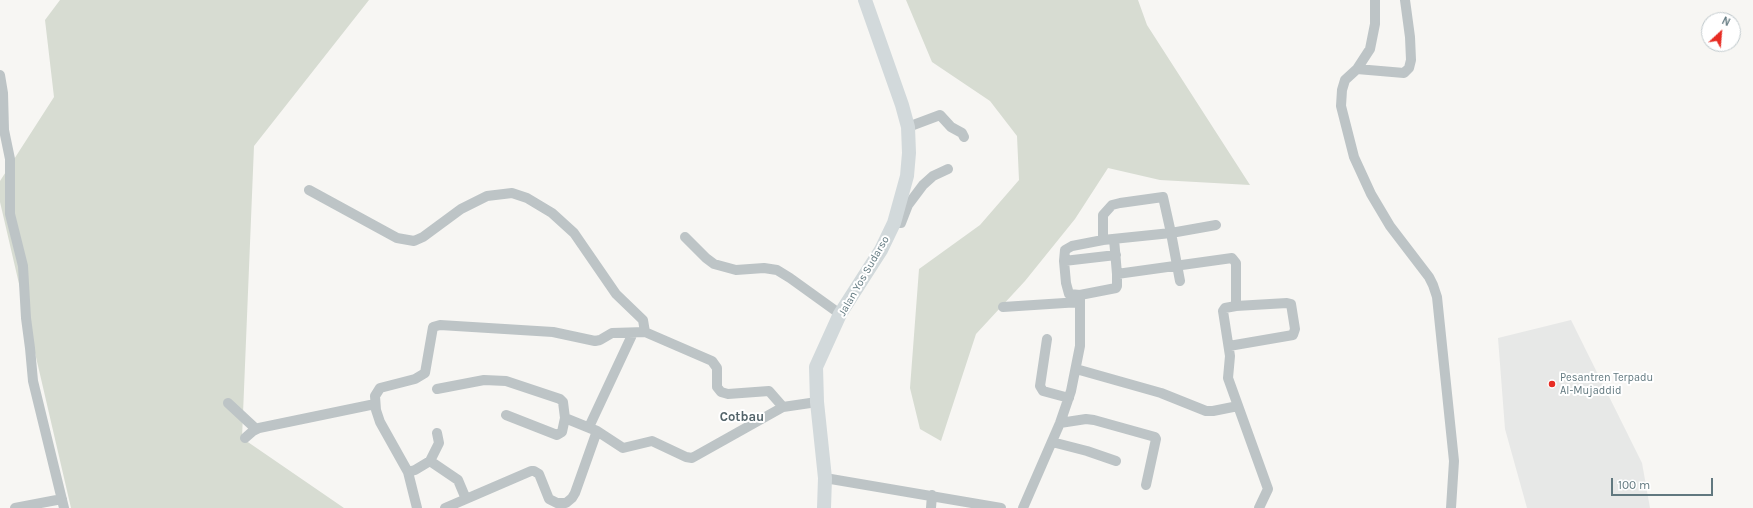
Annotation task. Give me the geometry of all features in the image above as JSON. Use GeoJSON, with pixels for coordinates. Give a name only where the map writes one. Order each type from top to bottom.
{"type":"FeatureCollection","features":[{"type":"Feature","properties":{"kind":"highway","name":"Jalan Yos Sudarso"},"geometry":{"type":"LineString","coordinates":[[824,508],[825,478],[817,402],[816,367],[840,314],[881,250],[894,222],[907,176],[909,152],[908,127],[896,86],[866,0]]}},
{"type":"Feature","properties":{"kind":"street"},"geometry":{"type":"LineString","coordinates":[[1375,0],[1375,24],[1370,49],[1357,69],[1344,80],[1341,106],[1354,157],[1378,206],[1390,226],[1429,277],[1437,297],[1454,461],[1451,508]]}},
{"type":"Feature","properties":{"kind":"street"},"geometry":{"type":"LineString","coordinates":[[1357,69],[1404,73],[1409,68],[1411,60],[1410,37],[1405,0]]}},
{"type":"Feature","properties":{"kind":"street"},"geometry":{"type":"LineString","coordinates":[[0,75],[3,93],[4,130],[10,159],[10,214],[23,266],[26,318],[33,381],[63,503],[16,508]]}},
{"type":"Feature","properties":{"kind":"street"},"geometry":{"type":"LineString","coordinates":[[908,127],[940,115],[950,127],[962,133],[964,137]]}},
{"type":"Feature","properties":{"kind":"street"},"geometry":{"type":"LineString","coordinates":[[894,222],[901,223],[908,206],[924,185],[933,176],[948,169]]}},
{"type":"Feature","properties":{"kind":"street"},"geometry":{"type":"LineString","coordinates":[[309,190],[397,238],[414,241],[423,237],[461,209],[487,196],[512,193],[527,198],[552,213],[574,233],[616,294],[643,320],[645,332]]}},
{"type":"Feature","properties":{"kind":"street"},"geometry":{"type":"LineString","coordinates":[[1103,240],[1103,215],[1112,205],[1163,197],[1180,281]]}},
{"type":"Feature","properties":{"kind":"street"},"geometry":{"type":"LineString","coordinates":[[1080,299],[1068,292],[1064,261],[1064,252],[1067,248],[1103,240],[1171,233],[1216,225]]}},
{"type":"Feature","properties":{"kind":"street"},"geometry":{"type":"LineString","coordinates":[[685,237],[714,264],[736,270],[764,268],[777,270],[840,314]]}},
{"type":"Feature","properties":{"kind":"street"},"geometry":{"type":"LineString","coordinates":[[1004,307],[1080,299],[1116,288],[1117,274],[1114,239]]}},
{"type":"Feature","properties":{"kind":"street"},"geometry":{"type":"LineString","coordinates":[[1064,261],[1116,255]]}},
{"type":"Feature","properties":{"kind":"street"},"geometry":{"type":"LineString","coordinates":[[1117,274],[1228,258],[1234,259],[1236,267],[1236,306]]}},
{"type":"Feature","properties":{"kind":"street"},"geometry":{"type":"LineString","coordinates":[[1023,508],[1060,423],[1069,398],[1080,346],[1080,299]]}},
{"type":"Feature","properties":{"kind":"street"},"geometry":{"type":"LineString","coordinates":[[1229,346],[1293,335],[1295,333],[1290,304],[1236,306],[1228,307],[1223,311],[1230,356],[1228,378],[1268,489],[1259,508]]}},
{"type":"Feature","properties":{"kind":"street"},"geometry":{"type":"LineString","coordinates":[[417,508],[408,472],[380,422],[375,404],[375,396],[380,388],[421,377],[425,373],[432,329],[435,326],[553,332],[595,341],[600,340],[612,332],[645,332],[712,361],[717,368],[717,386],[721,392],[728,394],[769,391],[783,407]]}},
{"type":"Feature","properties":{"kind":"street"},"geometry":{"type":"LineString","coordinates":[[445,508],[534,470],[542,478],[549,499],[557,503],[566,503],[572,498],[575,493],[593,429],[634,333]]}},
{"type":"Feature","properties":{"kind":"street"},"geometry":{"type":"LineString","coordinates":[[1047,339],[1040,386],[1043,391],[1069,398]]}},
{"type":"Feature","properties":{"kind":"street"},"geometry":{"type":"LineString","coordinates":[[1076,369],[1161,393],[1206,411],[1238,406]]}},
{"type":"Feature","properties":{"kind":"street"},"geometry":{"type":"LineString","coordinates":[[438,389],[484,380],[506,381],[560,399],[563,402],[565,418],[562,432],[557,434],[506,415]]}},
{"type":"Feature","properties":{"kind":"street"},"geometry":{"type":"LineString","coordinates":[[565,418],[593,429],[623,448],[652,441],[686,457],[692,458],[783,407],[817,402]]}},
{"type":"Feature","properties":{"kind":"street"},"geometry":{"type":"LineString","coordinates":[[228,403],[256,428]]}},
{"type":"Feature","properties":{"kind":"street"},"geometry":{"type":"LineString","coordinates":[[245,438],[256,428],[375,404]]}},
{"type":"Feature","properties":{"kind":"street"},"geometry":{"type":"LineString","coordinates":[[1060,423],[1086,419],[1094,420],[1155,437],[1156,439],[1146,485]]}},
{"type":"Feature","properties":{"kind":"street"},"geometry":{"type":"LineString","coordinates":[[408,472],[415,470],[430,461],[439,443],[437,433]]}},
{"type":"Feature","properties":{"kind":"street"},"geometry":{"type":"LineString","coordinates":[[1052,442],[1087,451],[1116,461]]}},
{"type":"Feature","properties":{"kind":"street"},"geometry":{"type":"LineString","coordinates":[[430,461],[458,480],[466,499]]}},
{"type":"Feature","properties":{"kind":"street"},"geometry":{"type":"LineString","coordinates":[[825,478],[932,495],[1001,508]]}},
{"type":"Feature","properties":{"kind":"street"},"geometry":{"type":"LineString","coordinates":[[931,508],[932,495]]}},
{"type":"Feature","properties":{"kind":"shaded area"},"geometry":{"type":"Polygon","coordinates":[[[60,0],[369,0],[254,146],[242,438],[344,508],[71,508],[0,202],[0,181],[54,97],[45,20],[60,0]]]}},
{"type":"Feature","properties":{"kind":"shaded area"},"geometry":{"type":"Polygon","coordinates":[[[906,0],[1138,0],[1147,25],[1250,185],[1160,180],[1108,168],[1075,219],[1025,281],[976,334],[941,441],[920,429],[910,388],[919,269],[980,225],[1019,180],[1017,136],[990,101],[932,62],[906,0]]]}},
{"type":"Feature","properties":{"kind":"shaded area","name":"Pesantren Terpadu Al-Mujaddid"},"geometry":{"type":"Polygon","coordinates":[[[1571,320],[1642,463],[1650,508],[1527,508],[1505,429],[1498,338],[1571,320]]]}},
{"type":"Feature","properties":{"kind":"place","name":"Pesantren Terpadu Al-Mujaddid"},"geometry":{"type":"Point","coordinates":[1552,384]}},
{"type":"Feature","properties":{"kind":"district","name":"Cotbau"},"geometry":{"type":"Point","coordinates":[742,417]}}]}
